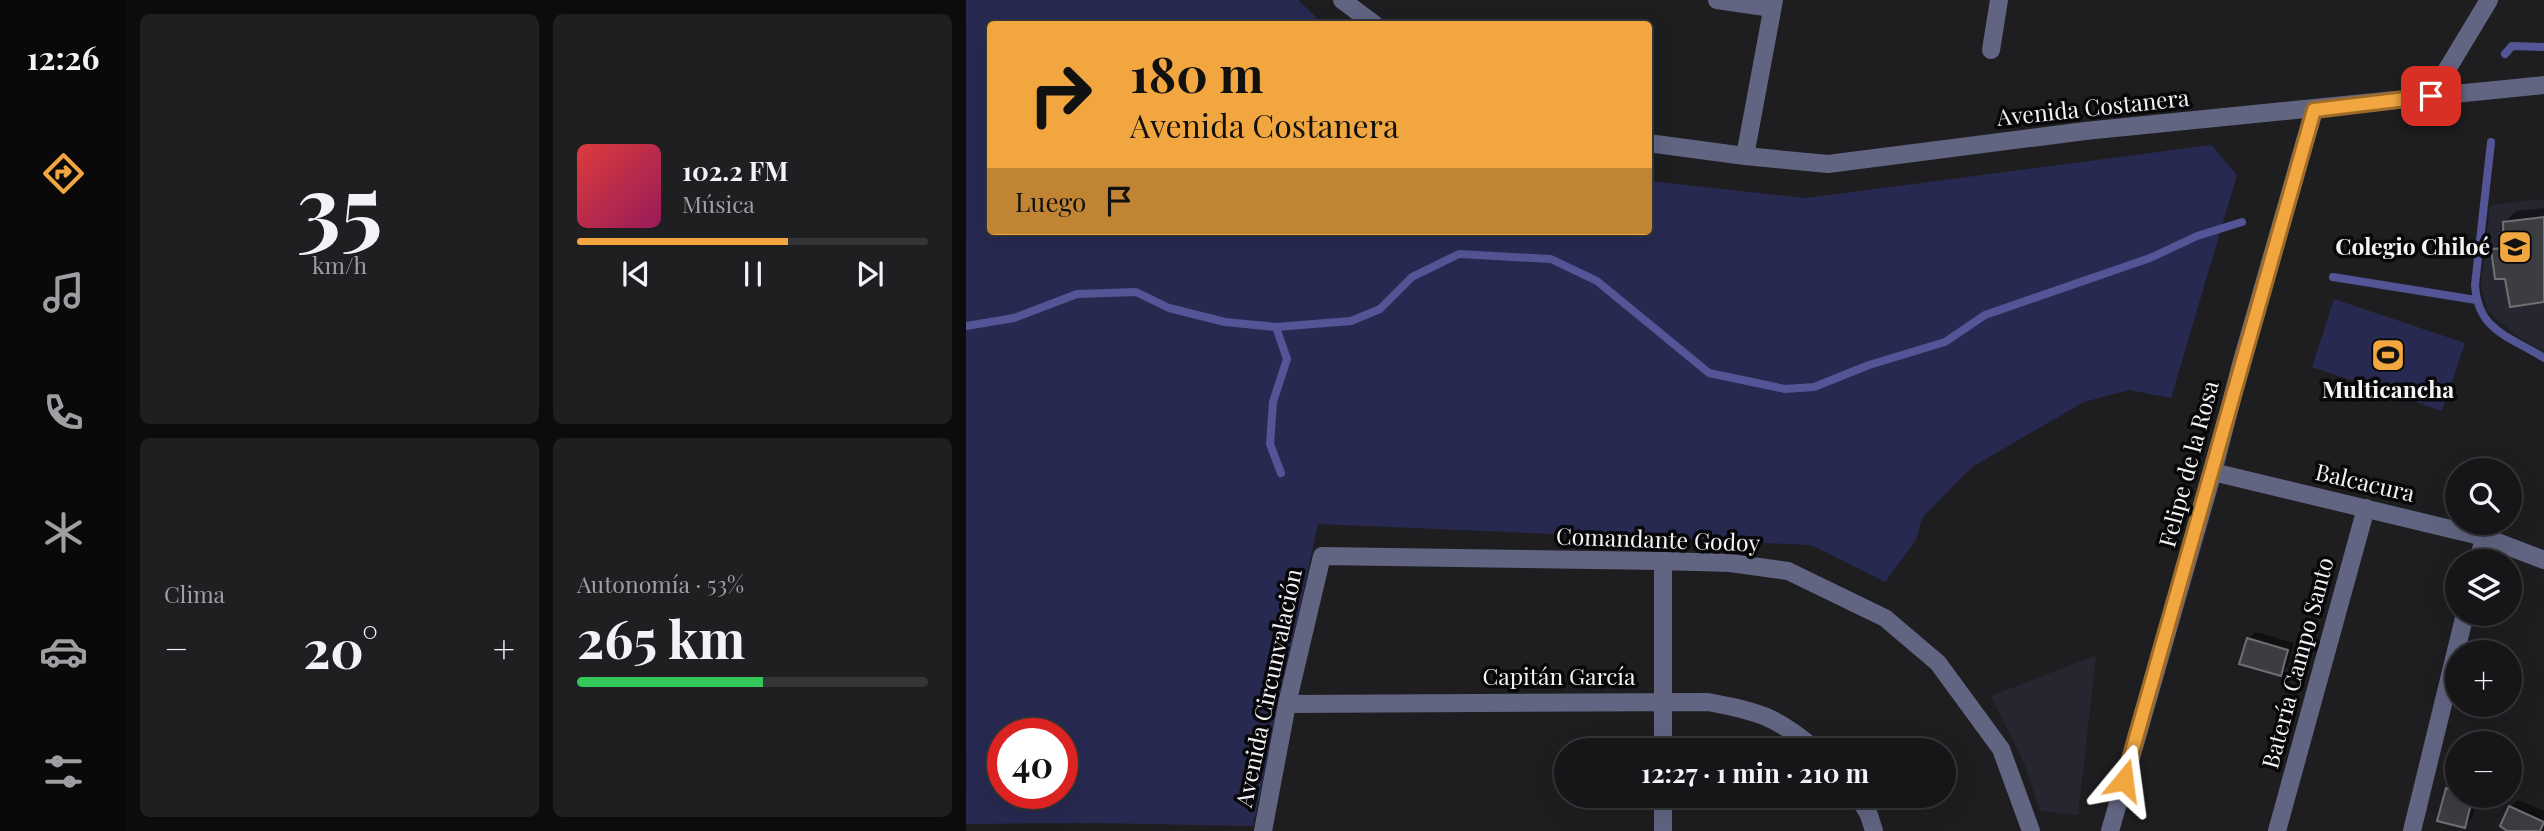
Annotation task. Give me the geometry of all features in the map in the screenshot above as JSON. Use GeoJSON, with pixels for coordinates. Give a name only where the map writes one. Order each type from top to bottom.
{"type":"FeatureCollection","features":[{"type":"Feature","properties":{"kind":"street"},"geometry":{"type":"LineString","coordinates":[[1342,0],[1370,21]]}},
{"type":"Feature","properties":{"kind":"street"},"geometry":{"type":"LineString","coordinates":[[1717,0],[1773,4],[1745,156]]}},
{"type":"Feature","properties":{"kind":"street"},"geometry":{"type":"LineString","coordinates":[[1991,50],[1999,0]]}},
{"type":"Feature","properties":{"kind":"street"},"geometry":{"type":"LineString","coordinates":[[2431,96],[2490,0]]}},
{"type":"Feature","properties":{"kind":"street","name":"Avenida Costanera"},"geometry":{"type":"LineString","coordinates":[[1652,144],[1828,164],[2085,131],[2544,85]]}},
{"type":"Feature","properties":{"kind":"street","name":"Felipe de la Rosa"},"geometry":{"type":"LineString","coordinates":[[2110,831],[2314,110]]}},
{"type":"Feature","properties":{"kind":"street","name":"Balcacura"},"geometry":{"type":"LineString","coordinates":[[2213,472],[2484,537],[2544,560]]}},
{"type":"Feature","properties":{"kind":"street","name":"Batería Campo Santo"},"geometry":{"type":"LineString","coordinates":[[2277,831],[2366,508]]}},
{"type":"Feature","properties":{"kind":"street"},"geometry":{"type":"LineString","coordinates":[[2481,549],[2484,537]]}},
{"type":"Feature","properties":{"kind":"street","name":"Comandante Godoy"},"geometry":{"type":"LineString","coordinates":[[1322,556],[1730,563],[1788,571],[1885,618],[1938,663],[2001,749],[2031,831]]}},
{"type":"Feature","properties":{"kind":"street","name":"Avenida Circunvalación"},"geometry":{"type":"LineString","coordinates":[[1263,831],[1287,704],[1322,556]]}},
{"type":"Feature","properties":{"kind":"street"},"geometry":{"type":"LineString","coordinates":[[1663,561],[1663,738]]}},
{"type":"Feature","properties":{"kind":"street"},"geometry":{"type":"LineString","coordinates":[[2412,831],[2462,626]]}},
{"type":"Feature","properties":{"kind":"street","name":"Capitán García"},"geometry":{"type":"LineString","coordinates":[[1287,704],[1708,702],[1751,710],[1791,728],[1802,738]]}},
{"type":"Feature","properties":{"kind":"street"},"geometry":{"type":"LineString","coordinates":[[1663,808],[1663,831]]}},
{"type":"Feature","properties":{"kind":"street"},"geometry":{"type":"LineString","coordinates":[[1865,808],[1874,831]]}},
{"type":"Feature","properties":{"kind":"shaded area"},"geometry":{"type":"Polygon","coordinates":[[[966,0],[1298,0],[1320,21],[987,21],[987,235],[1652,235],[1652,181],[1806,198],[2211,145],[2237,175],[2171,398],[2129,390],[2084,402],[1972,467],[1922,518],[1916,540],[1885,582],[1811,545],[1318,524],[1253,826],[966,824],[966,0]]]}},
{"type":"Feature","properties":{"kind":"shaded area","name":"Colegio Chiloé"},"geometry":{"type":"Polygon","coordinates":[[[2544,199],[2544,352],[2514,334],[2488,311],[2481,288],[2490,205],[2544,199]]]}},
{"type":"Feature","properties":{"kind":"shaded area","name":"Multicancha"},"geometry":{"type":"Polygon","coordinates":[[[2334,299],[2465,343],[2442,411],[2312,367],[2334,299]]]}},
{"type":"Feature","properties":{"kind":"shaded area"},"geometry":{"type":"Polygon","coordinates":[[[2096,655],[2078,815],[2040,811],[2024,763],[1991,696],[2096,655]]]}},
{"type":"Feature","properties":{"kind":"building"},"geometry":{"type":"Polygon","coordinates":[[[2544,217],[2544,302],[2510,307],[2505,279],[2495,279],[2491,249],[2504,248],[2503,222],[2544,217]]]}},
{"type":"Feature","properties":{"kind":"building"},"geometry":{"type":"Polygon","coordinates":[[[2247,638],[2288,650],[2281,676],[2239,664],[2247,638]]]}},
{"type":"Feature","properties":{"kind":"building"},"geometry":{"type":"Polygon","coordinates":[[[2445,792],[2445,808],[2470,808],[2465,828],[2437,821],[2445,792]]]}},
{"type":"Feature","properties":{"kind":"building"},"geometry":{"type":"Polygon","coordinates":[[[2508,808],[2544,822],[2540,831],[2507,831],[2500,826],[2508,808]]]}},
{"type":"Feature","properties":{"kind":"waterway"},"geometry":{"type":"LineString","coordinates":[[2505,54],[2512,46],[2544,47]]}},
{"type":"Feature","properties":{"kind":"waterway"},"geometry":{"type":"LineString","coordinates":[[2491,142],[2475,285],[2477,301],[2482,313],[2498,331],[2544,358]]}},
{"type":"Feature","properties":{"kind":"waterway"},"geometry":{"type":"LineString","coordinates":[[966,326],[1014,318],[1077,294],[1136,292],[1169,308],[1225,322],[1276,327],[1351,321],[1380,309],[1412,277],[1459,254],[1551,259],[1597,281],[1709,373],[1785,389],[1814,387],[1869,365],[1945,342],[1985,315],[2150,258],[2197,236],[2242,222]]}},
{"type":"Feature","properties":{"kind":"waterway"},"geometry":{"type":"LineString","coordinates":[[2333,277],[2476,300]]}},
{"type":"Feature","properties":{"kind":"waterway"},"geometry":{"type":"LineString","coordinates":[[1276,327],[1287,359],[1273,402],[1270,444],[1281,473]]}},
{"type":"Feature","properties":{"kind":"place","name":"Colegio Chiloé"},"geometry":{"type":"Point","coordinates":[2515,247]}},
{"type":"Feature","properties":{"kind":"place","name":"Multicancha"},"geometry":{"type":"Point","coordinates":[2388,355]}},
{"type":"Feature","properties":{"kind":"route"},"geometry":{"type":"LineString","coordinates":[[2124,780],[2314,110],[2431,96]]}}]}
